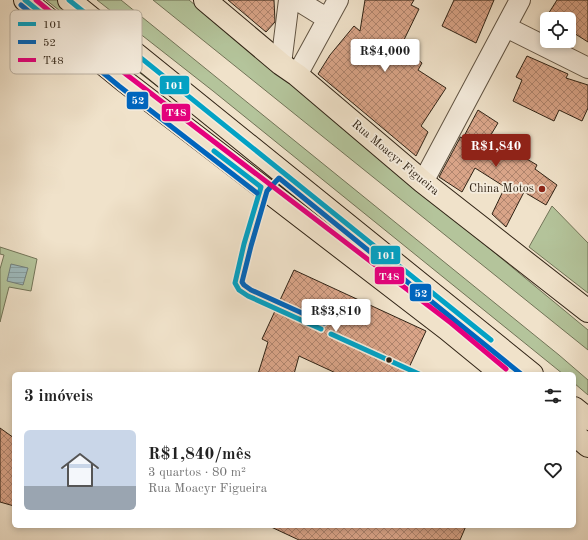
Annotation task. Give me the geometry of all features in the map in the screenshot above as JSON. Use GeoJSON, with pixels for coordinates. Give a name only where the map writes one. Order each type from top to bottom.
{"type":"FeatureCollection","features":[{"type":"Feature","properties":{"kind":"main road"},"geometry":{"type":"LineString","coordinates":[[25,0],[37,10]]}},
{"type":"Feature","properties":{"kind":"main road"},"geometry":{"type":"LineString","coordinates":[[69,0],[81,10]]}},
{"type":"Feature","properties":{"kind":"main road","name":"Rua Moacyr Figueira"},"geometry":{"type":"LineString","coordinates":[[205,0],[423,182],[588,311]]}},
{"type":"Feature","properties":{"kind":"main road"},"geometry":{"type":"LineString","coordinates":[[142,59],[530,372]]}},
{"type":"Feature","properties":{"kind":"main road"},"geometry":{"type":"LineString","coordinates":[[116,74],[447,329],[500,372]]}},
{"type":"Feature","properties":{"kind":"main road"},"geometry":{"type":"LineString","coordinates":[[576,410],[588,419]]}},
{"type":"Feature","properties":{"kind":"main road"},"geometry":{"type":"LineString","coordinates":[[576,436],[588,446]]}},
{"type":"Feature","properties":{"kind":"street"},"geometry":{"type":"LineString","coordinates":[[289,0],[289,70]]}},
{"type":"Feature","properties":{"kind":"street"},"geometry":{"type":"LineString","coordinates":[[297,0],[328,18]]}},
{"type":"Feature","properties":{"kind":"street"},"geometry":{"type":"LineString","coordinates":[[289,70],[328,18],[338,0]]}},
{"type":"Feature","properties":{"kind":"street"},"geometry":{"type":"LineString","coordinates":[[423,182],[520,0]]}},
{"type":"Feature","properties":{"kind":"street"},"geometry":{"type":"LineString","coordinates":[[506,27],[588,68]]}},
{"type":"Feature","properties":{"kind":"green space"},"geometry":{"type":"Polygon","coordinates":[[[46,0],[57,0],[70,10],[59,10],[46,0]]]}},
{"type":"Feature","properties":{"kind":"green space"},"geometry":{"type":"Polygon","coordinates":[[[97,0],[121,0],[133,10],[110,10],[97,0]]]}},
{"type":"Feature","properties":{"kind":"green space"},"geometry":{"type":"Polygon","coordinates":[[[153,0],[189,0],[588,330],[588,350],[153,0]]]}},
{"type":"Feature","properties":{"kind":"green space"},"geometry":{"type":"Polygon","coordinates":[[[142,17],[559,355],[588,380],[588,395],[576,385],[576,372],[561,372],[142,35],[142,17]]]}},
{"type":"Feature","properties":{"kind":"green space"},"geometry":{"type":"Polygon","coordinates":[[[142,68],[230,138],[221,136],[141,74],[142,68]]]}},
{"type":"Feature","properties":{"kind":"green space"},"geometry":{"type":"Polygon","coordinates":[[[552,206],[588,243],[588,293],[529,247],[552,206]]]}},
{"type":"Feature","properties":{"kind":"green space"},"geometry":{"type":"Polygon","coordinates":[[[0,247],[37,259],[31,291],[9,287],[0,322],[0,269],[4,255],[0,254],[0,247]]]}},
{"type":"Feature","properties":{"kind":"water"},"geometry":{"type":"Polygon","coordinates":[[[11,264],[28,268],[23,285],[7,281],[11,264]]]}},
{"type":"Feature","properties":{"kind":"building"},"geometry":{"type":"Polygon","coordinates":[[[228,0],[274,0],[275,22],[266,32],[228,0]]]}},
{"type":"Feature","properties":{"kind":"building"},"geometry":{"type":"Polygon","coordinates":[[[365,0],[414,0],[411,5],[419,9],[401,46],[422,63],[418,70],[446,88],[421,126],[428,132],[416,156],[318,74],[330,55],[354,26],[360,31],[365,0]]]}},
{"type":"Feature","properties":{"kind":"building"},"geometry":{"type":"Polygon","coordinates":[[[454,0],[494,0],[476,43],[442,26],[454,0]]]}},
{"type":"Feature","properties":{"kind":"building"},"geometry":{"type":"Polygon","coordinates":[[[557,0],[588,0],[588,42],[576,34],[576,12],[549,12],[557,0]]]}},
{"type":"Feature","properties":{"kind":"building"},"geometry":{"type":"Polygon","coordinates":[[[527,56],[568,74],[566,78],[588,85],[588,108],[582,121],[559,110],[554,121],[513,101],[522,80],[516,77],[527,56]]]}},
{"type":"Feature","properties":{"kind":"building"},"geometry":{"type":"Polygon","coordinates":[[[478,110],[498,123],[489,138],[537,165],[535,169],[557,185],[546,205],[524,192],[506,227],[492,214],[505,187],[475,168],[462,192],[439,177],[460,137],[463,138],[478,110]]]}},
{"type":"Feature","properties":{"kind":"building"},"geometry":{"type":"Polygon","coordinates":[[[294,270],[426,331],[407,372],[334,372],[299,356],[295,372],[259,372],[268,342],[262,339],[294,270]]]}},
{"type":"Feature","properties":{"kind":"building"},"geometry":{"type":"Polygon","coordinates":[[[0,428],[12,437],[12,505],[0,502],[0,428]]]}},
{"type":"Feature","properties":{"kind":"building"},"geometry":{"type":"Polygon","coordinates":[[[273,528],[465,528],[460,540],[299,540],[273,528]]]}},
{"type":"Feature","properties":{"kind":"transit line","name":"101"},"geometry":{"type":"LineString","coordinates":[[25,0],[37,10]]}},
{"type":"Feature","properties":{"kind":"transit line","name":"T48"},"geometry":{"type":"LineString","coordinates":[[36,0],[48,10]]}},
{"type":"Feature","properties":{"kind":"transit line","name":"101"},"geometry":{"type":"LineString","coordinates":[[69,0],[81,10]]}},
{"type":"Feature","properties":{"kind":"transit line","name":"52"},"geometry":{"type":"LineString","coordinates":[[21,5],[27,10]]}},
{"type":"Feature","properties":{"kind":"transit line","name":"101"},"geometry":{"type":"LineString","coordinates":[[142,59],[491,340]]}},
{"type":"Feature","properties":{"kind":"transit line","name":"52"},"geometry":{"type":"LineString","coordinates":[[104,74],[257,193]]}},
{"type":"Feature","properties":{"kind":"transit line","name":"T48"},"geometry":{"type":"LineString","coordinates":[[126,74],[451,323],[506,369]]}},
{"type":"Feature","properties":{"kind":"transit line","name":"101"},"geometry":{"type":"LineString","coordinates":[[214,151],[261,187],[244,244],[235,283],[239,290],[248,296],[321,329]]}},
{"type":"Feature","properties":{"kind":"transit line","name":"52"},"geometry":{"type":"LineString","coordinates":[[324,323],[251,290],[242,282],[267,191],[279,178],[519,372]]}},
{"type":"Feature","properties":{"kind":"transit line","name":"101"},"geometry":{"type":"LineString","coordinates":[[331,334],[415,372]]}},
{"type":"Feature","properties":{"kind":"place","name":"China Motos"},"geometry":{"type":"Point","coordinates":[542,189]}}]}
